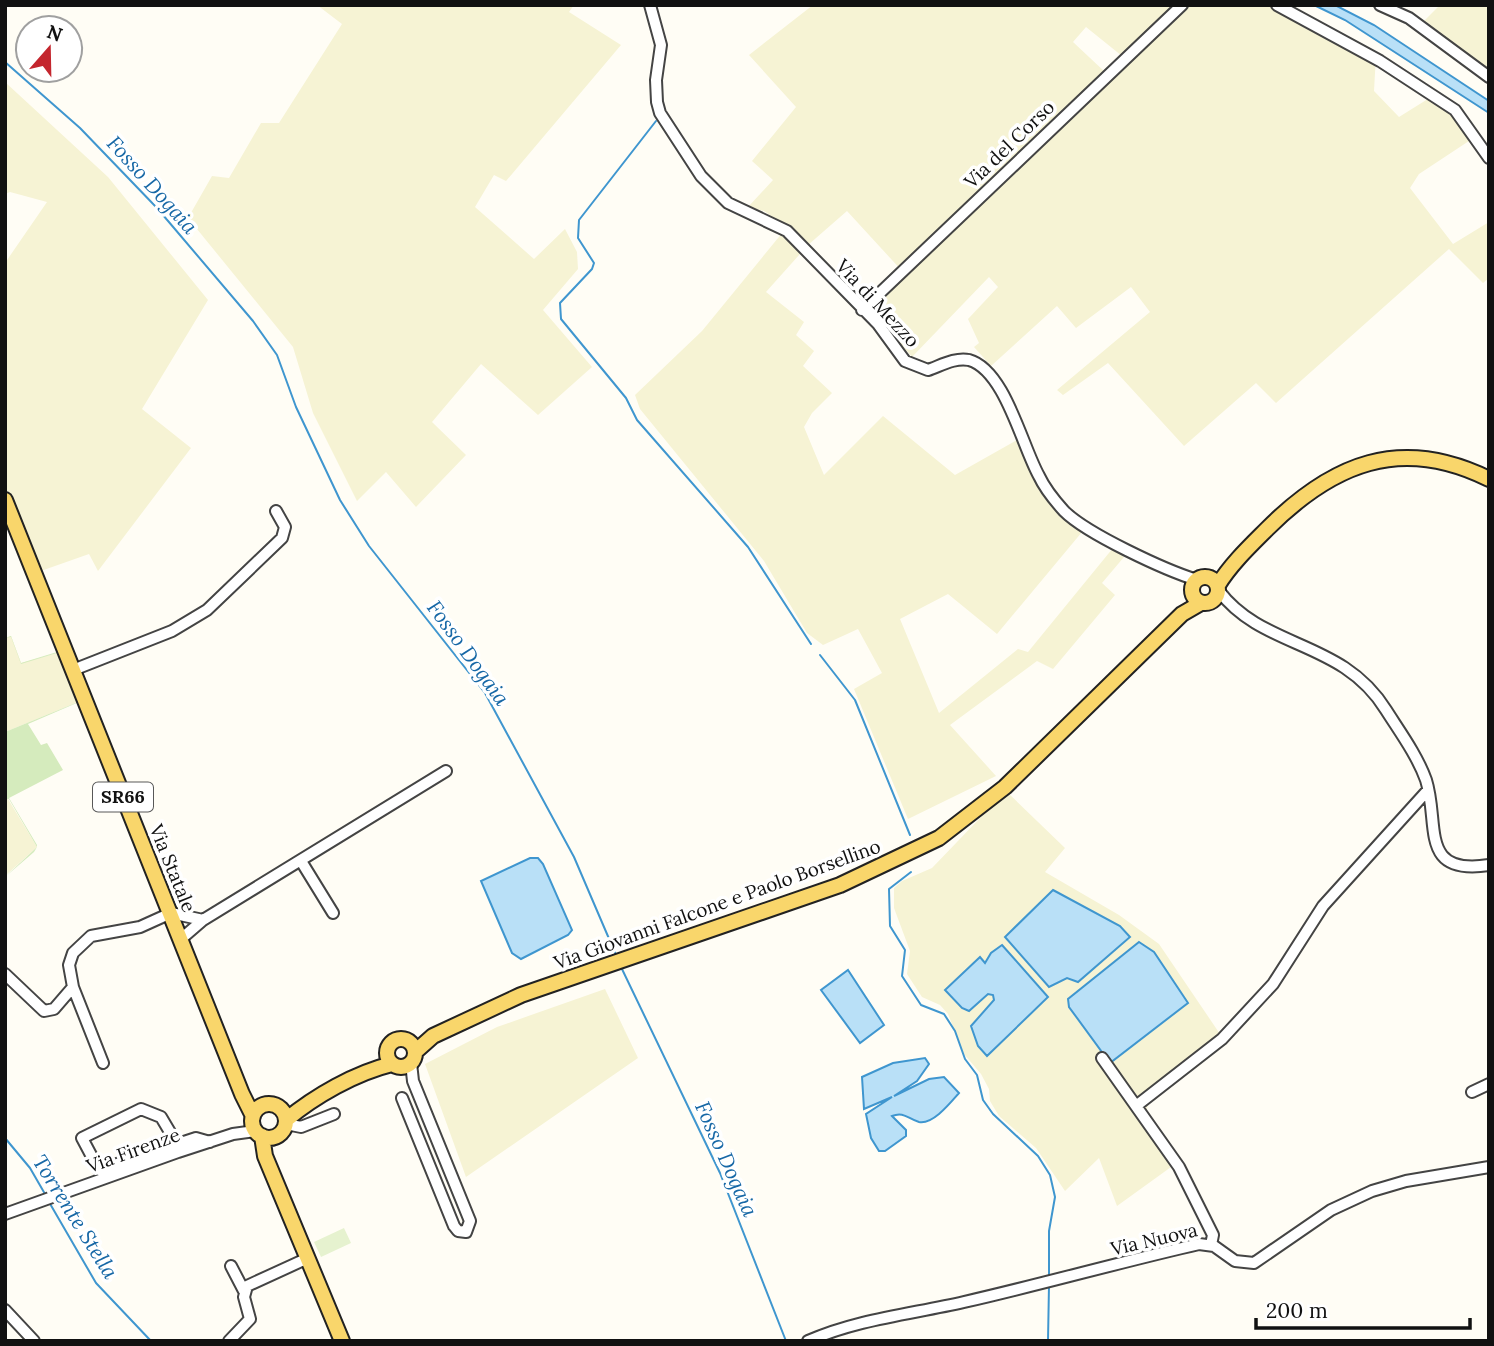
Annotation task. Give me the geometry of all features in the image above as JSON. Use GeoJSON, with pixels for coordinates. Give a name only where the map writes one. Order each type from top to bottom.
{"type":"FeatureCollection","features":[{"type":"Feature","properties":{"kind":"main road"},"geometry":{"type":"LineString","coordinates":[[1203,588],[1229,567],[1297,499],[1329,478],[1361,465],[1397,458],[1418,459],[1458,467],[1489,479]]}},
{"type":"Feature","properties":{"kind":"main road","name":"Via Statale"},"geometry":{"type":"LineString","coordinates":[[5,500],[242,1094],[259,1128],[265,1156],[342,1341]]}},
{"type":"Feature","properties":{"kind":"main road","name":"Via Giovanni Falcone e Paolo Borsellino"},"geometry":{"type":"LineString","coordinates":[[259,1128],[282,1132],[284,1118],[303,1106],[370,1070],[403,1056],[433,1036],[521,995],[840,885],[939,838],[1005,788],[1182,614],[1203,588]]}},
{"type":"Feature","properties":{"kind":"main road"},"geometry":{"type":"LineString","coordinates":[[242,1094],[264,1105],[273,1104],[284,1118]]}},
{"type":"Feature","properties":{"kind":"main road"},"geometry":{"type":"LineString","coordinates":[[259,1128],[264,1105]]}},
{"type":"Feature","properties":{"kind":"street","name":"Via di Mezzo"},"geometry":{"type":"LineString","coordinates":[[650,5],[661,45],[656,80],[660,113],[690,161],[717,195],[728,204],[787,231],[878,324],[905,361],[928,370],[962,359],[971,361],[988,372],[1007,402],[1039,478],[1065,511],[1089,529],[1203,588],[1272,631],[1349,668],[1367,683],[1422,769],[1428,790]]}},
{"type":"Feature","properties":{"kind":"street","name":"Via del Corso"},"geometry":{"type":"LineString","coordinates":[[862,310],[1182,5]]}},
{"type":"Feature","properties":{"kind":"street"},"geometry":{"type":"LineString","coordinates":[[1277,5],[1380,61],[1455,110],[1489,158]]}},
{"type":"Feature","properties":{"kind":"street"},"geometry":{"type":"LineString","coordinates":[[1380,5],[1409,18],[1489,78]]}},
{"type":"Feature","properties":{"kind":"street"},"geometry":{"type":"LineString","coordinates":[[73,670],[172,631],[207,610],[282,538],[285,527],[276,511]]}},
{"type":"Feature","properties":{"kind":"street"},"geometry":{"type":"LineString","coordinates":[[179,934],[198,919],[301,861],[446,772]]}},
{"type":"Feature","properties":{"kind":"street"},"geometry":{"type":"LineString","coordinates":[[1428,790],[1434,841],[1443,858],[1466,867],[1489,865]]}},
{"type":"Feature","properties":{"kind":"street"},"geometry":{"type":"LineString","coordinates":[[1136,1106],[1222,1039],[1273,984],[1322,906],[1428,790]]}},
{"type":"Feature","properties":{"kind":"street"},"geometry":{"type":"LineString","coordinates":[[301,861],[333,913]]}},
{"type":"Feature","properties":{"kind":"street"},"geometry":{"type":"LineString","coordinates":[[103,1063],[73,987],[70,958],[83,942],[99,933],[139,927],[171,913],[198,919]]}},
{"type":"Feature","properties":{"kind":"street"},"geometry":{"type":"LineString","coordinates":[[5,974],[44,1011],[54,1009],[73,987]]}},
{"type":"Feature","properties":{"kind":"street"},"geometry":{"type":"LineString","coordinates":[[402,1098],[454,1226],[458,1231],[466,1232],[470,1221],[403,1056]]}},
{"type":"Feature","properties":{"kind":"street"},"geometry":{"type":"LineString","coordinates":[[1102,1058],[1179,1167],[1213,1235],[1211,1245]]}},
{"type":"Feature","properties":{"kind":"street"},"geometry":{"type":"LineString","coordinates":[[1472,1092],[1489,1084]]}},
{"type":"Feature","properties":{"kind":"street"},"geometry":{"type":"LineString","coordinates":[[177,1144],[161,1117],[141,1109],[82,1138],[99,1170],[196,1138],[210,1142]]}},
{"type":"Feature","properties":{"kind":"street"},"geometry":{"type":"LineString","coordinates":[[284,1118],[301,1128],[334,1114]]}},
{"type":"Feature","properties":{"kind":"street","name":"Via Firenze"},"geometry":{"type":"LineString","coordinates":[[5,1214],[233,1133],[259,1128]]}},
{"type":"Feature","properties":{"kind":"street"},"geometry":{"type":"LineString","coordinates":[[422,1151],[438,1144]]}},
{"type":"Feature","properties":{"kind":"street","name":"Via Nuova"},"geometry":{"type":"LineString","coordinates":[[808,1341],[848,1325],[907,1315],[1049,1283],[1199,1244],[1211,1245],[1235,1261],[1254,1263],[1331,1210],[1372,1191],[1406,1181],[1489,1167]]}},
{"type":"Feature","properties":{"kind":"street"},"geometry":{"type":"LineString","coordinates":[[244,1292],[251,1283],[308,1258]]}},
{"type":"Feature","properties":{"kind":"street"},"geometry":{"type":"LineString","coordinates":[[229,1341],[250,1320],[244,1292],[231,1266]]}},
{"type":"Feature","properties":{"kind":"street"},"geometry":{"type":"LineString","coordinates":[[5,1310],[34,1341]]}},
{"type":"Feature","properties":{"kind":"shaded area"},"geometry":{"type":"Polygon","coordinates":[[[317,5],[574,5],[569,12],[621,45],[506,181],[494,175],[475,207],[534,259],[565,229],[577,252],[578,269],[543,310],[592,367],[538,415],[481,364],[432,422],[466,455],[416,507],[386,472],[357,501],[313,413],[293,347],[188,218],[212,176],[229,178],[261,123],[279,123],[342,24],[317,5]]]}},
{"type":"Feature","properties":{"kind":"shaded area"},"geometry":{"type":"Polygon","coordinates":[[[813,5],[1285,5],[1376,55],[1374,91],[1399,117],[1431,97],[1455,113],[1472,139],[1419,174],[1410,188],[1453,244],[1489,222],[1489,278],[1483,283],[1449,249],[1276,403],[1256,383],[1184,446],[1108,363],[1063,395],[1057,390],[1150,312],[1131,287],[1076,328],[1057,306],[991,366],[974,347],[979,343],[968,319],[998,287],[989,277],[912,357],[869,307],[903,272],[847,211],[808,245],[766,292],[804,322],[796,335],[814,351],[803,366],[832,393],[812,413],[804,427],[824,475],[883,416],[955,475],[1017,440],[1058,515],[1082,532],[997,634],[948,594],[900,619],[939,713],[1018,649],[1028,652],[1113,548],[1124,557],[1102,583],[1115,595],[1053,669],[1037,661],[950,725],[996,776],[908,819],[854,689],[882,673],[858,629],[823,645],[807,633],[764,561],[640,409],[635,395],[702,331],[787,227],[764,211],[748,207],[773,180],[752,161],[796,107],[749,55],[813,5]],[[1086,27],[1073,42],[1105,72],[1122,56],[1086,27]]]}},
{"type":"Feature","properties":{"kind":"shaded area"},"geometry":{"type":"Polygon","coordinates":[[[1440,5],[1489,5],[1489,72],[1442,40],[1424,21],[1440,5]]]}},
{"type":"Feature","properties":{"kind":"shaded area"},"geometry":{"type":"Polygon","coordinates":[[[5,82],[108,177],[208,300],[142,409],[191,448],[98,571],[89,554],[38,572],[5,487],[5,263],[47,202],[10,192],[5,194],[5,82]]]}},
{"type":"Feature","properties":{"kind":"shaded area"},"geometry":{"type":"Polygon","coordinates":[[[11,636],[21,663],[57,653],[78,702],[5,732],[5,638],[11,636]]]}},
{"type":"Feature","properties":{"kind":"shaded area"},"geometry":{"type":"Polygon","coordinates":[[[1006,791],[1065,848],[1045,872],[1119,915],[1159,944],[1222,1037],[1150,1096],[1145,1117],[1178,1162],[1117,1206],[1099,1158],[1065,1191],[1036,1148],[999,1116],[990,1101],[989,1089],[981,1074],[964,1054],[948,1014],[940,1005],[922,997],[907,974],[910,951],[894,908],[894,888],[902,881],[932,868],[1006,791]]]}},
{"type":"Feature","properties":{"kind":"shaded area"},"geometry":{"type":"Polygon","coordinates":[[[5,799],[8,799],[37,847],[5,876],[5,799]]]}},
{"type":"Feature","properties":{"kind":"shaded area"},"geometry":{"type":"Polygon","coordinates":[[[605,989],[638,1058],[466,1177],[425,1064],[497,1027],[605,989]]]}},
{"type":"Feature","properties":{"kind":"green space"},"geometry":{"type":"Polygon","coordinates":[[[11,636],[21,663],[57,652],[79,702],[28,724],[41,745],[47,743],[63,770],[9,798],[37,847],[9,799],[5,799],[5,732],[78,702],[57,653],[21,664],[11,637],[5,638],[11,636]]]}},
{"type":"Feature","properties":{"kind":"green space"},"geometry":{"type":"Polygon","coordinates":[[[37,847],[34,852],[5,877],[37,847]]]}},
{"type":"Feature","properties":{"kind":"green space"},"geometry":{"type":"Polygon","coordinates":[[[344,1228],[351,1243],[321,1257],[314,1242],[344,1228]]]}},
{"type":"Feature","properties":{"kind":"water"},"geometry":{"type":"Polygon","coordinates":[[[1314,5],[1335,5],[1374,25],[1489,101],[1489,113],[1345,20],[1314,5]]]}},
{"type":"Feature","properties":{"kind":"water"},"geometry":{"type":"Polygon","coordinates":[[[530,858],[538,858],[543,864],[572,930],[568,935],[521,959],[512,953],[481,881],[530,858]]]}},
{"type":"Feature","properties":{"kind":"water"},"geometry":{"type":"Polygon","coordinates":[[[1053,890],[1120,926],[1130,937],[1078,982],[1067,978],[1049,987],[1005,937],[1053,890]]]}},
{"type":"Feature","properties":{"kind":"water"},"geometry":{"type":"Polygon","coordinates":[[[1139,942],[1154,952],[1188,1003],[1110,1063],[1069,1007],[1068,999],[1139,942]]]}},
{"type":"Feature","properties":{"kind":"water"},"geometry":{"type":"Polygon","coordinates":[[[1002,945],[1048,997],[987,1056],[978,1046],[971,1026],[994,1000],[993,995],[988,994],[969,1011],[962,1008],[945,990],[980,957],[985,963],[991,953],[1002,945]]]}},
{"type":"Feature","properties":{"kind":"water"},"geometry":{"type":"Polygon","coordinates":[[[848,970],[884,1025],[860,1043],[821,990],[848,970]]]}},
{"type":"Feature","properties":{"kind":"water"},"geometry":{"type":"Polygon","coordinates":[[[925,1058],[929,1064],[917,1081],[894,1096],[929,1079],[944,1077],[959,1093],[930,1120],[919,1122],[903,1115],[892,1116],[906,1130],[906,1136],[885,1151],[879,1151],[871,1138],[866,1114],[892,1097],[864,1109],[862,1077],[893,1063],[925,1058]]]}},
{"type":"Feature","properties":{"kind":"waterway","name":"Fosso Dogaia"},"geometry":{"type":"LineString","coordinates":[[5,62],[80,128],[157,208],[253,321],[277,355],[296,407],[340,500],[369,546],[485,693],[574,857],[616,955]]}},
{"type":"Feature","properties":{"kind":"waterway"},"geometry":{"type":"LineString","coordinates":[[656,121],[579,220],[578,238],[594,263],[592,269],[560,303],[561,319],[626,398],[637,420],[748,547],[811,644]]}},
{"type":"Feature","properties":{"kind":"waterway"},"geometry":{"type":"LineString","coordinates":[[820,655],[855,700],[910,835]]}},
{"type":"Feature","properties":{"kind":"waterway"},"geometry":{"type":"LineString","coordinates":[[911,872],[889,889],[890,926],[905,950],[902,976],[921,1005],[944,1014],[955,1031],[965,1059],[977,1075],[983,1100],[993,1114],[1038,1156],[1050,1175],[1055,1197],[1049,1231],[1049,1276]]}},
{"type":"Feature","properties":{"kind":"waterway","name":"Fosso Dogaia"},"geometry":{"type":"LineString","coordinates":[[621,967],[720,1173],[786,1341]]}},
{"type":"Feature","properties":{"kind":"waterway","name":"Torrente Stella"},"geometry":{"type":"LineString","coordinates":[[5,1138],[30,1168],[45,1194]]}},
{"type":"Feature","properties":{"kind":"waterway","name":"Torrente Stella"},"geometry":{"type":"LineString","coordinates":[[49,1202],[96,1283],[151,1341]]}},
{"type":"Feature","properties":{"kind":"waterway"},"geometry":{"type":"LineString","coordinates":[[1048,1341],[1049,1285]]}}]}
